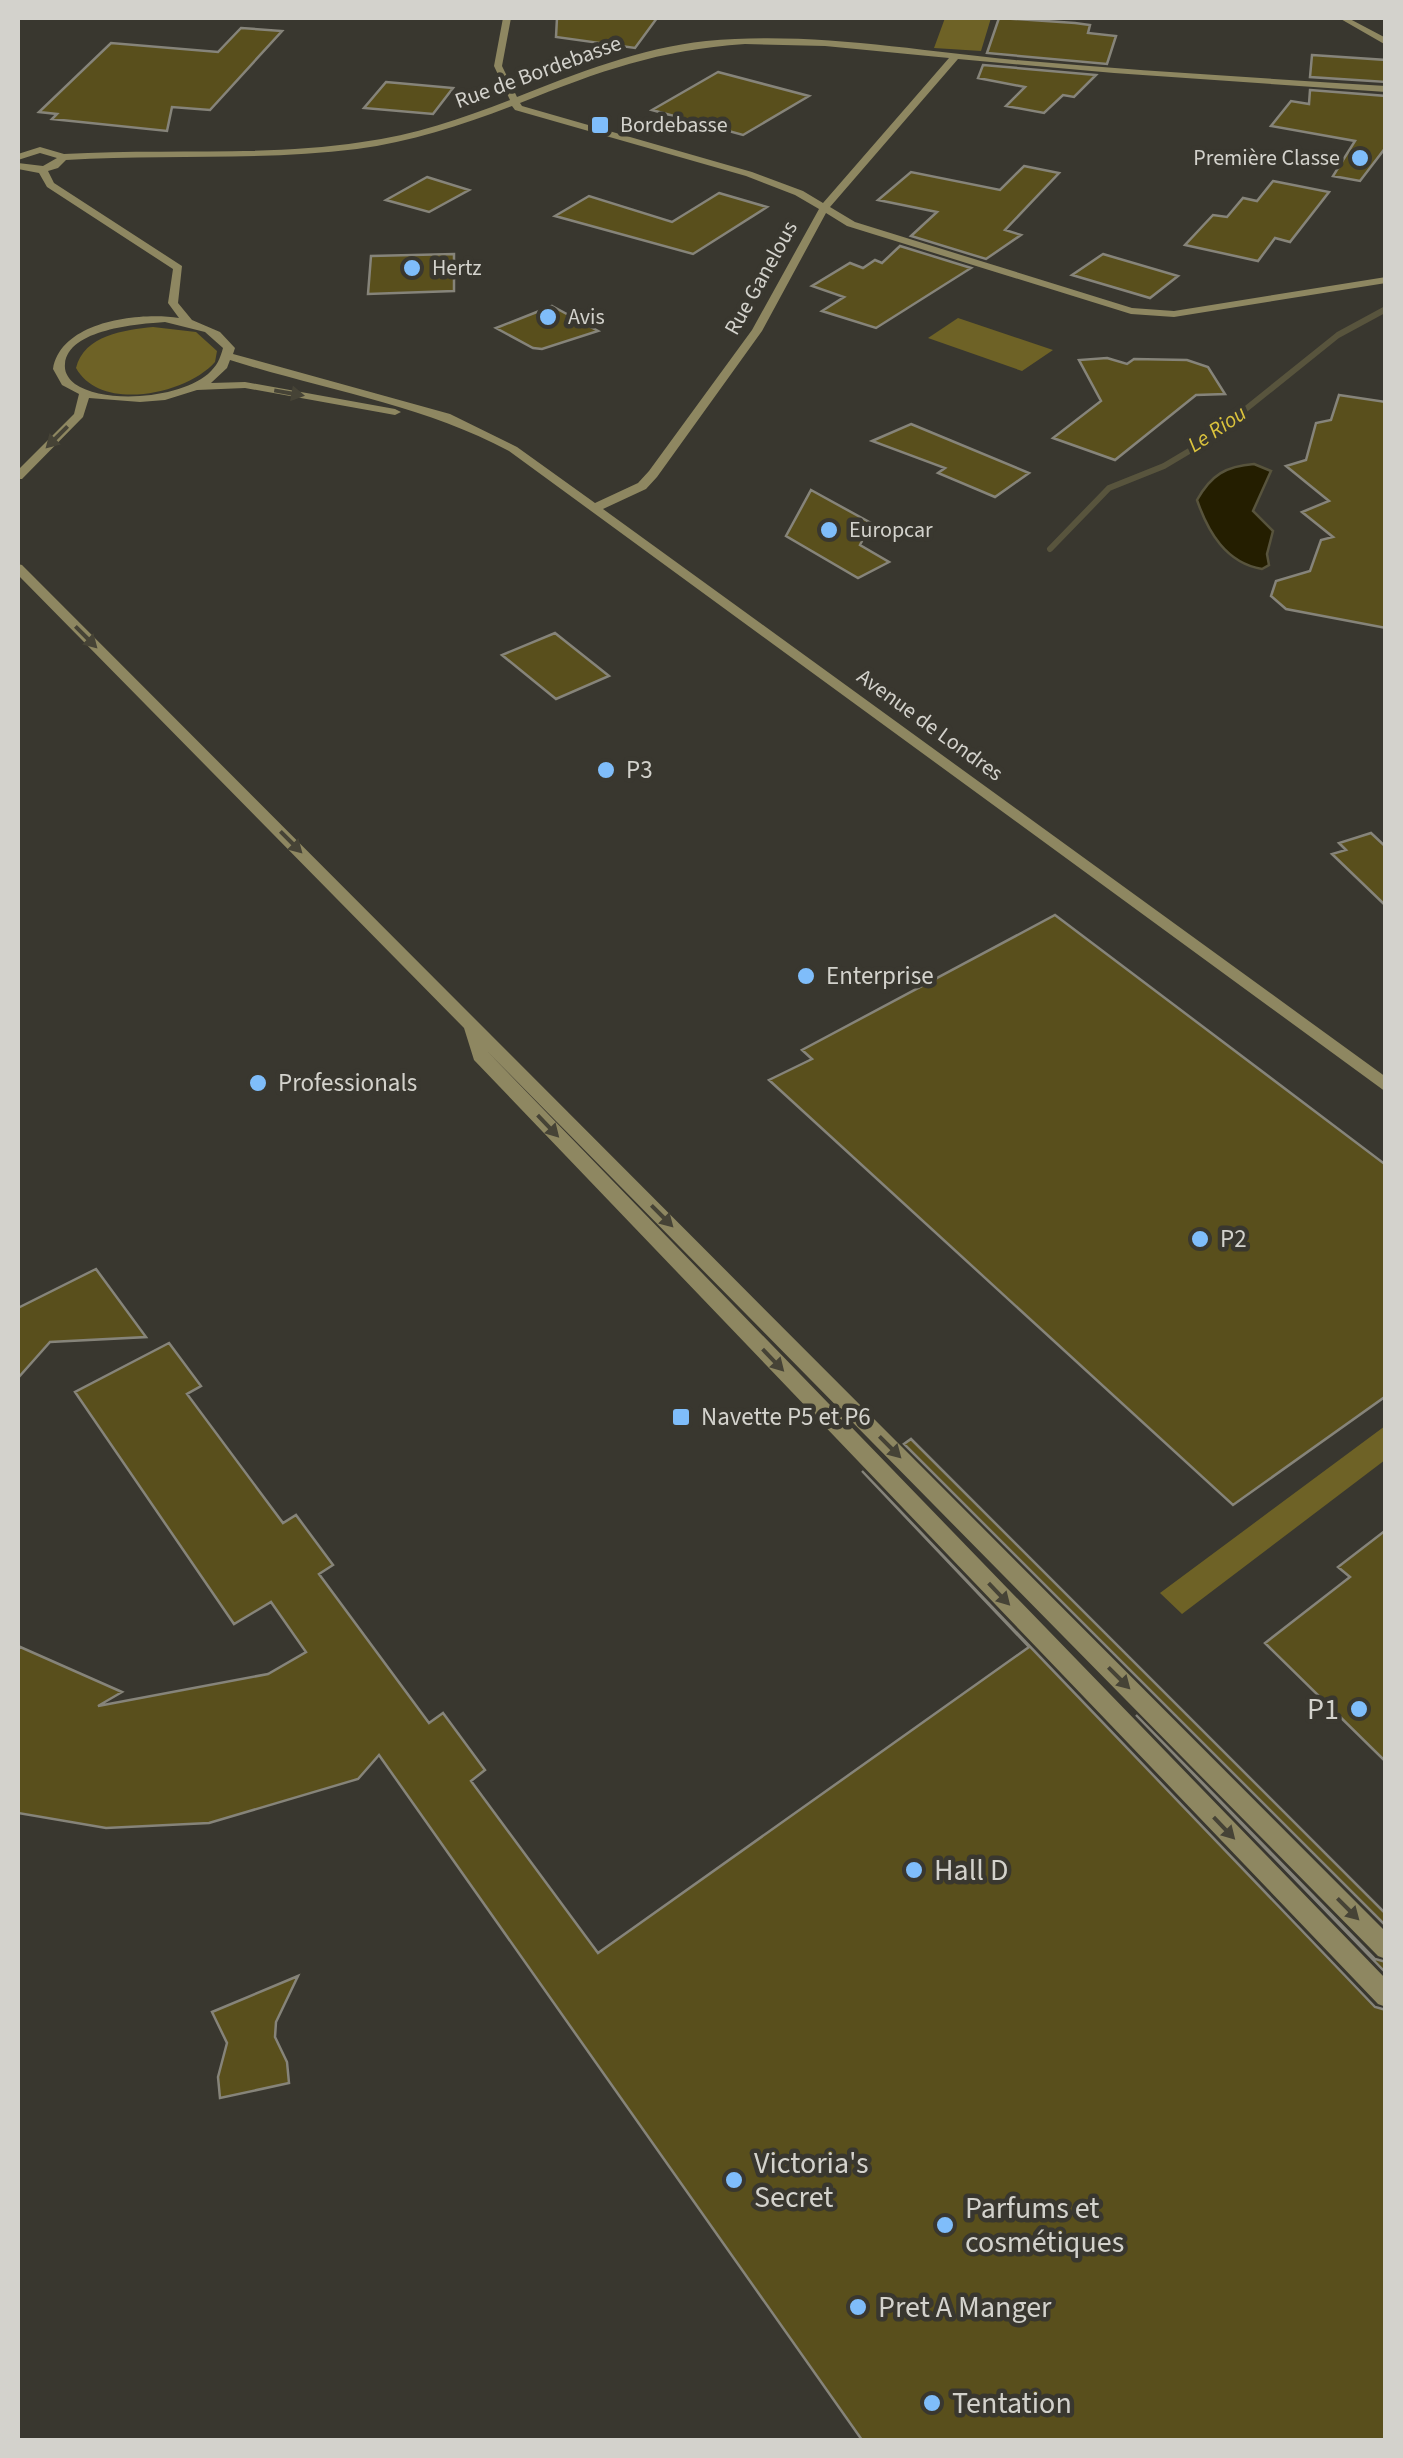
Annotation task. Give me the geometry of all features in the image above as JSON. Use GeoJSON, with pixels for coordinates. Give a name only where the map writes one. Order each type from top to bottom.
{"type":"FeatureCollection","features":[{"type":"Feature","properties":{"kind":"street"},"geometry":{"type":"LineString","coordinates":[[507,18],[498,66],[518,108],[749,174],[851,224],[1131,311],[1174,314],[1386,280]]}},
{"type":"Feature","properties":{"kind":"street"},"geometry":{"type":"LineString","coordinates":[[1343,18],[1386,42]]}},
{"type":"Feature","properties":{"kind":"street","name":"Rue de Bordebasse"},"geometry":{"type":"LineString","coordinates":[[63,157],[355,146],[427,132],[637,57],[706,44],[773,42],[1386,90]]}},
{"type":"Feature","properties":{"kind":"street","name":"Rue Ganelous"},"geometry":{"type":"LineString","coordinates":[[594,508],[642,486],[654,474],[757,332],[824,208],[956,56]]}},
{"type":"Feature","properties":{"kind":"street"},"geometry":{"type":"LineString","coordinates":[[18,148],[63,157],[58,164],[42,169],[18,166]]}},
{"type":"Feature","properties":{"kind":"street"},"geometry":{"type":"LineString","coordinates":[[18,158],[40,150]]}},
{"type":"Feature","properties":{"kind":"street"},"geometry":{"type":"LineString","coordinates":[[42,169],[50,185],[178,268],[174,304],[188,322]]}},
{"type":"Feature","properties":{"kind":"street"},"geometry":{"type":"LineString","coordinates":[[18,476],[79,414],[84,392],[63,379],[58,368],[61,356],[90,333],[139,320],[174,304]]}},
{"type":"Feature","properties":{"kind":"street"},"geometry":{"type":"LineString","coordinates":[[139,320],[188,322],[222,337],[228,356],[220,371],[193,388]]}},
{"type":"Feature","properties":{"kind":"street","name":"Avenue de Londres"},"geometry":{"type":"LineString","coordinates":[[228,356],[261,368],[352,388],[500,441],[1386,1086]]}},
{"type":"Feature","properties":{"kind":"street","name":"Avenue de Londres"},"geometry":{"type":"LineString","coordinates":[[84,392],[137,400],[193,388],[245,386],[438,418]]}},
{"type":"Feature","properties":{"kind":"street"},"geometry":{"type":"LineString","coordinates":[[18,568],[1386,1948]]}},
{"type":"Feature","properties":{"kind":"street"},"geometry":{"type":"LineString","coordinates":[[470,1022],[480,1056],[1386,1996]]}},
{"type":"Feature","properties":{"kind":"shaded area"},"geometry":{"type":"Polygon","coordinates":[[[945,18],[991,18],[981,51],[934,48],[945,18]]]}},
{"type":"Feature","properties":{"kind":"shaded area"},"geometry":{"type":"Polygon","coordinates":[[[958,318],[1053,350],[1022,371],[928,338],[958,318]]]}},
{"type":"Feature","properties":{"kind":"shaded area"},"geometry":{"type":"Polygon","coordinates":[[[153,327],[196,332],[217,351],[215,362],[185,383],[144,394],[104,391],[88,382],[76,368],[80,357],[96,341],[153,327]]]}},
{"type":"Feature","properties":{"kind":"shaded area"},"geometry":{"type":"Polygon","coordinates":[[[1254,464],[1271,471],[1253,511],[1273,531],[1267,554],[1269,565],[1262,569],[1238,560],[1220,544],[1197,500],[1220,473],[1254,464]]]}},
{"type":"Feature","properties":{"kind":"shaded area"},"geometry":{"type":"Polygon","coordinates":[[[1385,1426],[1385,1460],[1182,1614],[1160,1593],[1385,1426]]]}},
{"type":"Feature","properties":{"kind":"building"},"geometry":{"type":"Polygon","coordinates":[[[557,18],[657,18],[635,48],[556,37],[557,18]]]}},
{"type":"Feature","properties":{"kind":"building"},"geometry":{"type":"Polygon","coordinates":[[[999,18],[1090,25],[1088,33],[1116,36],[1107,64],[987,53],[999,18]]]}},
{"type":"Feature","properties":{"kind":"building"},"geometry":{"type":"Polygon","coordinates":[[[241,28],[282,31],[210,110],[172,107],[167,131],[52,119],[57,114],[39,112],[111,43],[218,52],[241,28]]]}},
{"type":"Feature","properties":{"kind":"building"},"geometry":{"type":"Polygon","coordinates":[[[1312,55],[1386,60],[1386,82],[1310,77],[1312,55]]]}},
{"type":"Feature","properties":{"kind":"building"},"geometry":{"type":"Polygon","coordinates":[[[983,65],[1096,75],[1074,97],[1063,95],[1044,113],[1006,106],[1025,87],[978,78],[983,65]]]}},
{"type":"Feature","properties":{"kind":"building"},"geometry":{"type":"Polygon","coordinates":[[[718,72],[809,96],[743,135],[652,110],[718,72]]]}},
{"type":"Feature","properties":{"kind":"building"},"geometry":{"type":"Polygon","coordinates":[[[386,82],[453,88],[433,114],[364,108],[386,82]]]}},
{"type":"Feature","properties":{"kind":"building"},"geometry":{"type":"Polygon","coordinates":[[[1310,90],[1386,96],[1386,147],[1360,181],[1333,176],[1355,141],[1271,126],[1291,101],[1309,104],[1310,90]]]}},
{"type":"Feature","properties":{"kind":"building"},"geometry":{"type":"Polygon","coordinates":[[[1024,166],[1059,173],[1005,230],[1021,235],[986,259],[911,236],[937,212],[878,200],[911,172],[1000,190],[1024,166]]]}},
{"type":"Feature","properties":{"kind":"building"},"geometry":{"type":"Polygon","coordinates":[[[427,177],[469,190],[429,212],[386,200],[427,177]]]}},
{"type":"Feature","properties":{"kind":"building"},"geometry":{"type":"Polygon","coordinates":[[[1273,181],[1329,192],[1290,242],[1275,238],[1258,261],[1185,245],[1213,215],[1227,217],[1243,198],[1257,201],[1273,181]]]}},
{"type":"Feature","properties":{"kind":"building"},"geometry":{"type":"Polygon","coordinates":[[[719,193],[767,207],[693,254],[555,216],[589,196],[672,222],[719,193]]]}},
{"type":"Feature","properties":{"kind":"building"},"geometry":{"type":"Polygon","coordinates":[[[900,246],[971,268],[876,328],[822,311],[844,297],[812,286],[850,263],[863,268],[875,260],[882,263],[900,246]]]}},
{"type":"Feature","properties":{"kind":"building","name":"Hertz"},"geometry":{"type":"Polygon","coordinates":[[[454,254],[454,291],[368,294],[371,256],[454,254]]]}},
{"type":"Feature","properties":{"kind":"building"},"geometry":{"type":"Polygon","coordinates":[[[1103,254],[1178,276],[1150,298],[1072,275],[1103,254]]]}},
{"type":"Feature","properties":{"kind":"building","name":"Avis"},"geometry":{"type":"Polygon","coordinates":[[[552,306],[598,331],[542,349],[496,328],[552,306]]]}},
{"type":"Feature","properties":{"kind":"building"},"geometry":{"type":"Polygon","coordinates":[[[1107,358],[1127,364],[1134,359],[1187,360],[1208,367],[1225,394],[1196,395],[1115,460],[1053,438],[1101,401],[1079,360],[1107,358]]]}},
{"type":"Feature","properties":{"kind":"building"},"geometry":{"type":"Polygon","coordinates":[[[1339,395],[1386,402],[1386,628],[1286,609],[1271,596],[1276,581],[1310,571],[1321,540],[1333,537],[1302,512],[1329,501],[1286,466],[1306,460],[1316,423],[1331,420],[1339,395]]]}},
{"type":"Feature","properties":{"kind":"building"},"geometry":{"type":"Polygon","coordinates":[[[911,424],[1029,473],[995,497],[938,473],[945,468],[872,441],[911,424]]]}},
{"type":"Feature","properties":{"kind":"building","name":"Europcar"},"geometry":{"type":"Polygon","coordinates":[[[811,490],[871,523],[860,545],[889,562],[858,578],[786,536],[811,490]]]}},
{"type":"Feature","properties":{"kind":"building"},"geometry":{"type":"Polygon","coordinates":[[[555,633],[609,676],[556,699],[502,655],[555,633]]]}},
{"type":"Feature","properties":{"kind":"building"},"geometry":{"type":"Polygon","coordinates":[[[1371,833],[1386,847],[1386,906],[1332,854],[1346,850],[1339,843],[1371,833]]]}},
{"type":"Feature","properties":{"kind":"building","name":"P2"},"geometry":{"type":"Polygon","coordinates":[[[1055,915],[1386,1165],[1386,1396],[1233,1505],[769,1080],[812,1059],[802,1050],[1055,915]]]}},
{"type":"Feature","properties":{"kind":"building"},"geometry":{"type":"Polygon","coordinates":[[[96,1269],[146,1337],[50,1342],[18,1378],[18,1308],[96,1269]]]}},
{"type":"Feature","properties":{"kind":"building","name":"Hall D"},"geometry":{"type":"Polygon","coordinates":[[[169,1343],[201,1386],[187,1394],[283,1523],[296,1515],[333,1565],[319,1574],[429,1723],[443,1713],[485,1770],[471,1781],[598,1953],[1029,1647],[862,1471],[1375,2007],[1386,2010],[1386,2440],[862,2440],[379,1755],[358,1779],[209,1823],[106,1828],[18,1813],[18,1646],[122,1692],[98,1706],[268,1674],[306,1652],[271,1602],[234,1624],[75,1392],[169,1343]]]}},
{"type":"Feature","properties":{"kind":"building"},"geometry":{"type":"Polygon","coordinates":[[[911,1439],[1386,1914],[1386,1926],[904,1444],[911,1439]]]}},
{"type":"Feature","properties":{"kind":"building","name":"P1"},"geometry":{"type":"Polygon","coordinates":[[[1386,1530],[1386,1762],[1265,1643],[1350,1577],[1338,1567],[1386,1530]]]}},
{"type":"Feature","properties":{"kind":"building"},"geometry":{"type":"Polygon","coordinates":[[[1136,1715],[1375,1959],[1386,1962],[1386,1973],[1136,1715]]]}},
{"type":"Feature","properties":{"kind":"building"},"geometry":{"type":"Polygon","coordinates":[[[298,1976],[276,2022],[275,2037],[287,2062],[289,2083],[220,2098],[218,2077],[227,2043],[212,2012],[298,1976]]]}},
{"type":"Feature","properties":{"kind":"waterway","name":"Le Riou"},"geometry":{"type":"LineString","coordinates":[[1050,549],[1109,488],[1164,466],[1206,441],[1338,335],[1386,309]]}},
{"type":"Feature","properties":{"kind":"place","name":"Bordebasse"},"geometry":{"type":"Point","coordinates":[600,125]}},
{"type":"Feature","properties":{"kind":"place","name":"Première Classe"},"geometry":{"type":"Point","coordinates":[1360,158]}},
{"type":"Feature","properties":{"kind":"place","name":"Hertz"},"geometry":{"type":"Point","coordinates":[412,268]}},
{"type":"Feature","properties":{"kind":"place","name":"Avis"},"geometry":{"type":"Point","coordinates":[548,317]}},
{"type":"Feature","properties":{"kind":"place","name":"Europcar"},"geometry":{"type":"Point","coordinates":[829,530]}},
{"type":"Feature","properties":{"kind":"place","name":"P3"},"geometry":{"type":"Point","coordinates":[606,770]}},
{"type":"Feature","properties":{"kind":"place","name":"Enterprise"},"geometry":{"type":"Point","coordinates":[806,976]}},
{"type":"Feature","properties":{"kind":"place","name":"Professionals"},"geometry":{"type":"Point","coordinates":[258,1083]}},
{"type":"Feature","properties":{"kind":"place","name":"P2"},"geometry":{"type":"Point","coordinates":[1200,1239]}},
{"type":"Feature","properties":{"kind":"place","name":"Navette P5 et P6"},"geometry":{"type":"Point","coordinates":[681,1417]}},
{"type":"Feature","properties":{"kind":"place","name":"P1"},"geometry":{"type":"Point","coordinates":[1359,1709]}},
{"type":"Feature","properties":{"kind":"place","name":"Hall D"},"geometry":{"type":"Point","coordinates":[914,1870]}},
{"type":"Feature","properties":{"kind":"place","name":"Victoria's Secret"},"geometry":{"type":"Point","coordinates":[734,2180]}},
{"type":"Feature","properties":{"kind":"place","name":"Parfums et cosmétiques"},"geometry":{"type":"Point","coordinates":[945,2225]}},
{"type":"Feature","properties":{"kind":"place","name":"Pret A Manger"},"geometry":{"type":"Point","coordinates":[858,2307]}},
{"type":"Feature","properties":{"kind":"place","name":"Tentation"},"geometry":{"type":"Point","coordinates":[932,2403]}}]}
